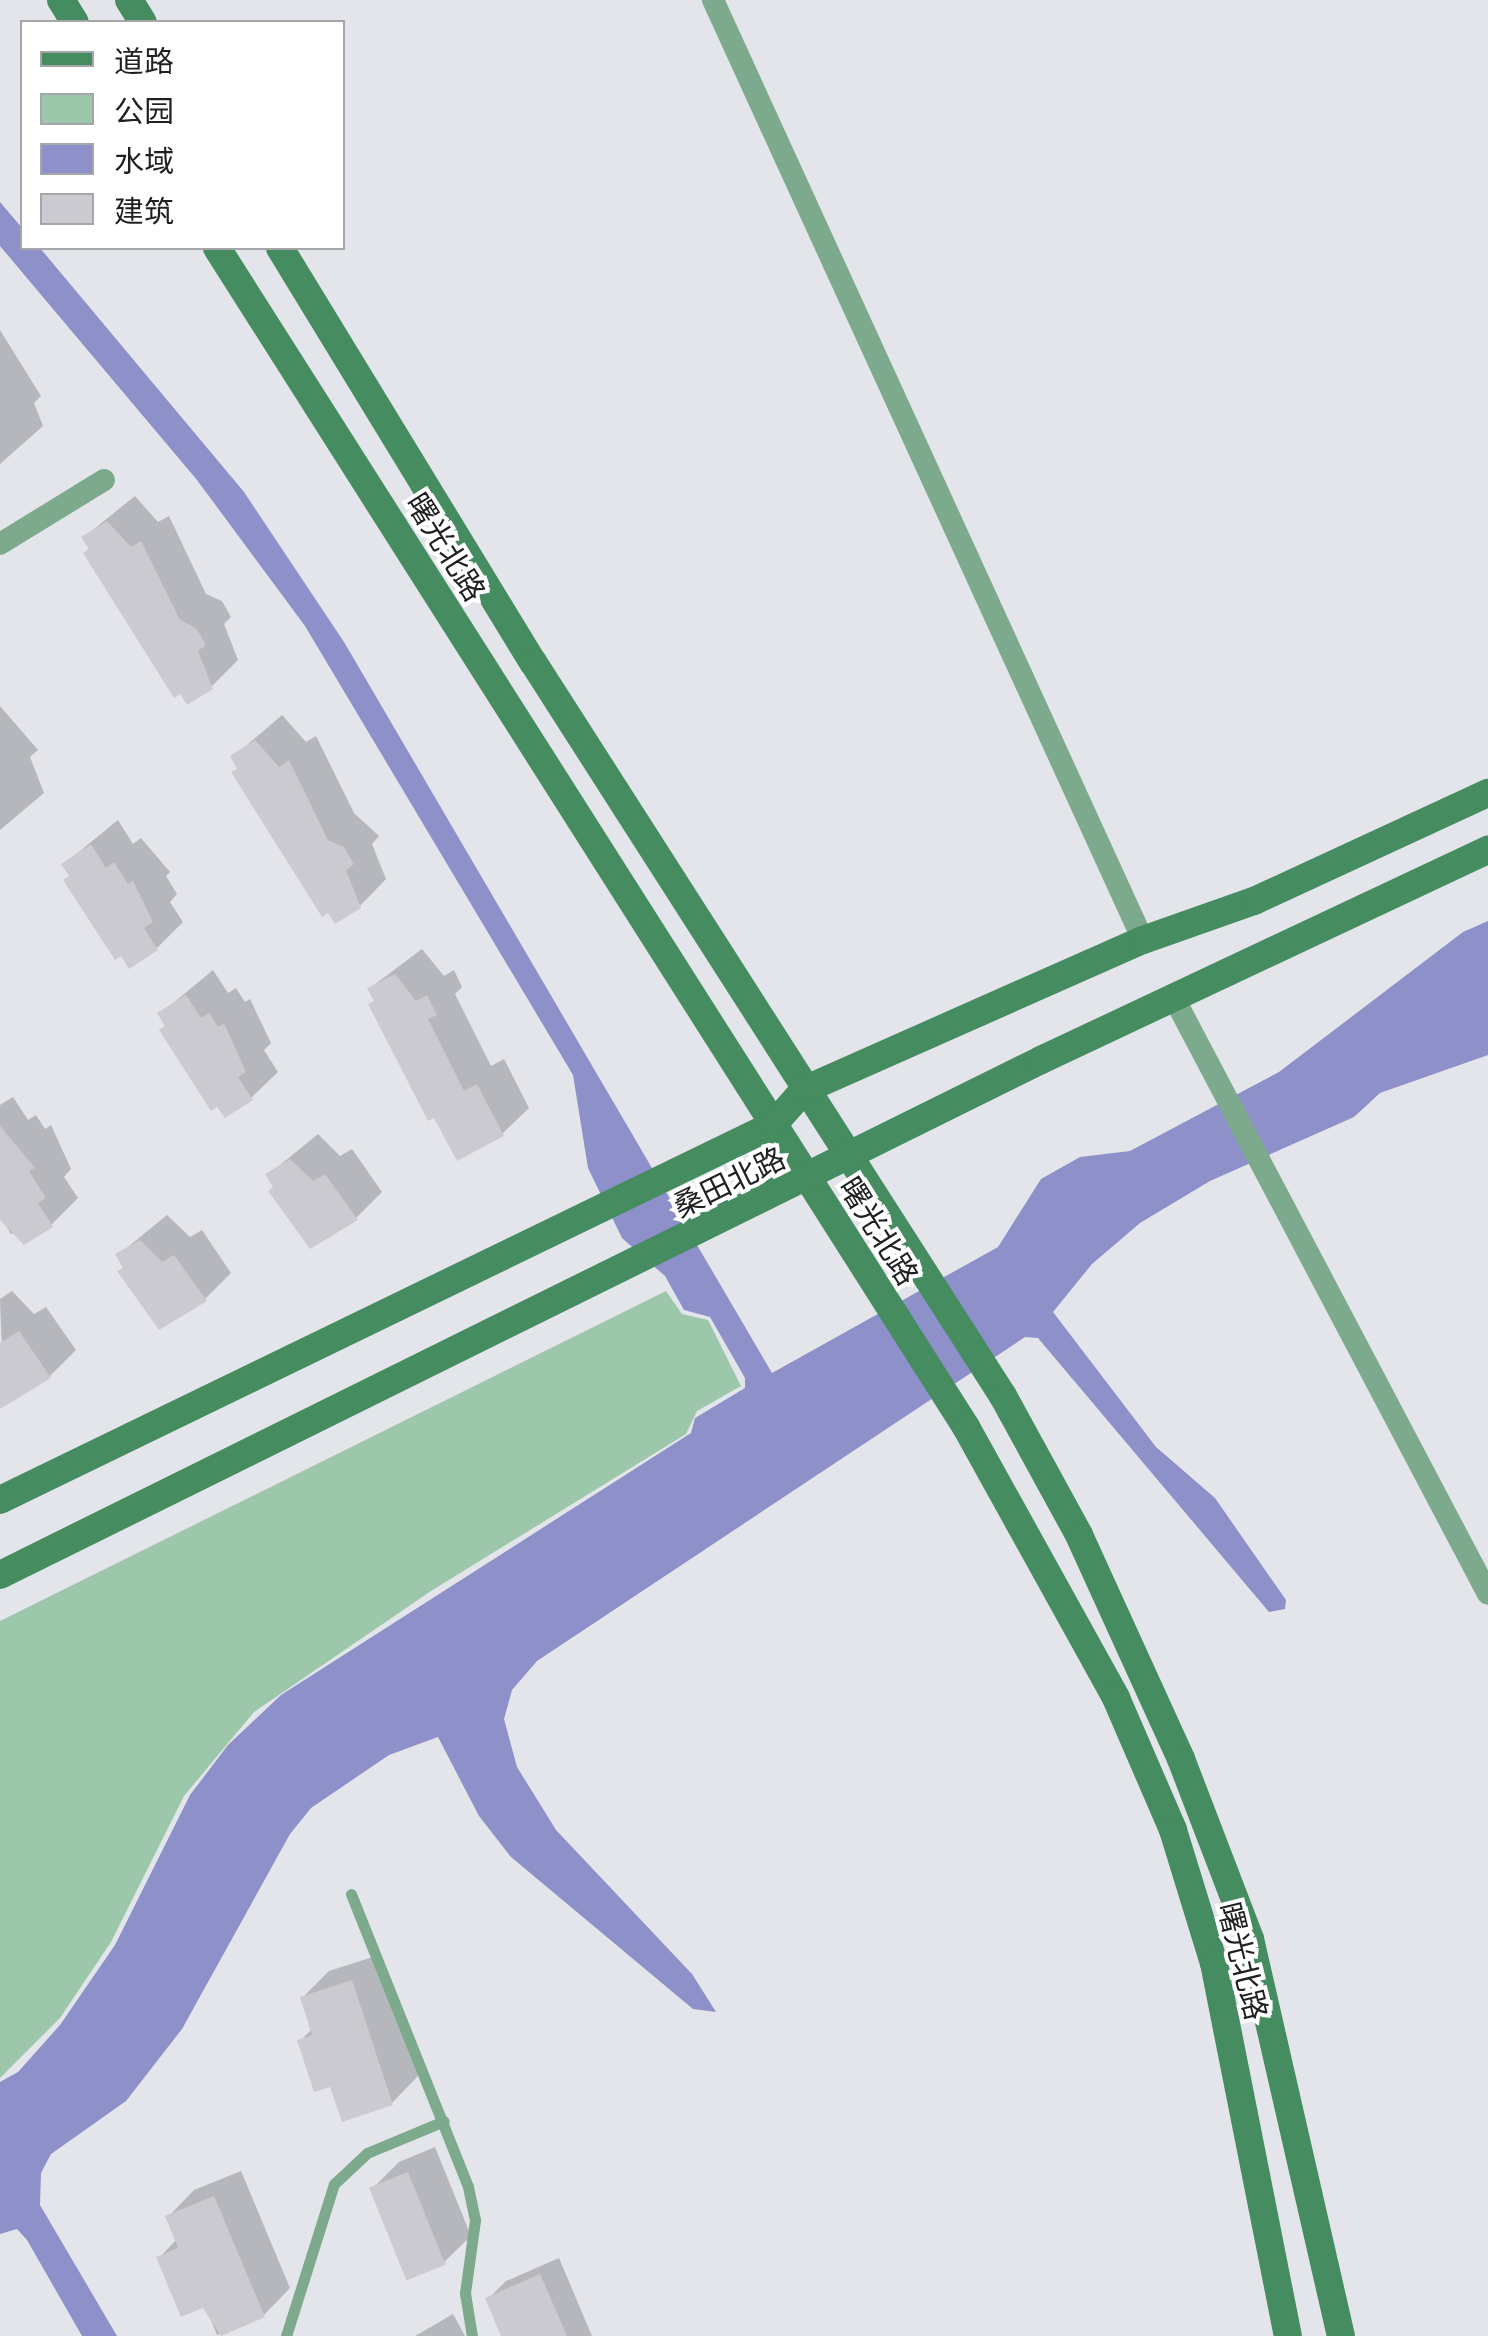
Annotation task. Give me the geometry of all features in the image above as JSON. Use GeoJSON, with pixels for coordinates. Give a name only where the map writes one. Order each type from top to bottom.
{"type":"FeatureCollection","features":[{"type":"Feature","properties":{"kind":"main road","name":"曙光北路"},"geometry":{"type":"LineString","coordinates":[[219,250],[966,1427],[1116,1698],[1174,1830],[1214,1963],[1288,2336]]}},
{"type":"Feature","properties":{"kind":"main road","name":"曙光北路"},"geometry":{"type":"LineString","coordinates":[[281,250],[804,1090],[1003,1396],[1095,1569],[1180,1759],[1250,1939],[1341,2336]]}},
{"type":"Feature","properties":{"kind":"main road","name":"桑田北路"},"geometry":{"type":"LineString","coordinates":[[0,1500],[773,1125],[804,1090],[1143,940],[1254,901],[1488,792]]}},
{"type":"Feature","properties":{"kind":"main road","name":"桑田北路"},"geometry":{"type":"LineString","coordinates":[[0,1575],[1488,850]]}},
{"type":"Feature","properties":{"kind":"street"},"geometry":{"type":"LineString","coordinates":[[714,0],[1143,940]]}},
{"type":"Feature","properties":{"kind":"street"},"geometry":{"type":"LineString","coordinates":[[0,544],[104,480]]}},
{"type":"Feature","properties":{"kind":"street"},"geometry":{"type":"LineString","coordinates":[[1175,1000],[1294,1218],[1488,1594]]}},
{"type":"Feature","properties":{"kind":"lane"},"geometry":{"type":"LineString","coordinates":[[351,1894],[444,2120],[475,2220],[465,2293],[472,2336]]}},
{"type":"Feature","properties":{"kind":"lane"},"geometry":{"type":"LineString","coordinates":[[286,2336],[334,2184],[367,2152],[444,2120]]}},
{"type":"Feature","properties":{"kind":"green space"},"geometry":{"type":"Polygon","coordinates":[[[666,1291],[682,1314],[708,1320],[741,1386],[697,1411],[686,1434],[431,1591],[254,1712],[184,1796],[111,1942],[60,2018],[0,2078],[0,1621],[666,1291]]]}},
{"type":"Feature","properties":{"kind":"water"},"geometry":{"type":"Polygon","coordinates":[[[0,202],[20,226],[20,250],[42,250],[244,492],[344,642],[772,1373],[998,1247],[1041,1179],[1080,1157],[1130,1151],[1279,1072],[1463,932],[1488,921],[1488,1055],[1380,1093],[1354,1117],[1210,1181],[1140,1223],[1092,1264],[1053,1312],[1156,1447],[1215,1498],[1286,1600],[1285,1609],[1269,1612],[1038,1338],[1025,1337],[537,1661],[512,1690],[504,1719],[517,1767],[556,1830],[692,1974],[716,2012],[693,2009],[511,1857],[479,1816],[438,1737],[389,1755],[311,1808],[290,1834],[182,2029],[126,2101],[51,2154],[41,2173],[40,2205],[117,2336],[82,2336],[27,2240],[17,2229],[0,2234],[0,2082],[18,2072],[60,2025],[115,1945],[190,1795],[228,1745],[281,1695],[691,1433],[695,1418],[745,1388],[745,1378],[710,1317],[684,1310],[665,1276],[622,1238],[588,1168],[573,1075],[305,626],[197,480],[0,246],[0,202]]]}},
{"type":"Feature","properties":{"kind":"building"},"geometry":{"type":"Polygon","coordinates":[[[107,521],[131,547],[141,541],[180,620],[196,628],[206,645],[198,651],[213,689],[187,705],[180,694],[174,698],[83,553],[89,549],[81,537],[107,521]]]}},
{"type":"Feature","properties":{"kind":"building"},"geometry":{"type":"Polygon","coordinates":[[[255,740],[279,767],[289,760],[328,840],[344,847],[354,864],[346,870],[361,908],[335,924],[328,913],[322,917],[231,772],[237,769],[230,756],[255,740]]]}},
{"type":"Feature","properties":{"kind":"building"},"geometry":{"type":"Polygon","coordinates":[[[91,844],[106,868],[114,862],[128,884],[133,881],[153,922],[144,928],[158,950],[129,969],[121,956],[115,960],[63,880],[69,876],[61,864],[91,844]]]}},
{"type":"Feature","properties":{"kind":"building"},"geometry":{"type":"Polygon","coordinates":[[[395,974],[416,1001],[427,995],[437,1015],[428,1019],[464,1091],[477,1084],[504,1136],[457,1161],[434,1118],[428,1121],[368,1004],[374,1001],[367,988],[395,974]]]}},
{"type":"Feature","properties":{"kind":"building"},"geometry":{"type":"Polygon","coordinates":[[[186,995],[201,1018],[209,1013],[218,1027],[224,1023],[246,1072],[238,1077],[253,1100],[225,1118],[217,1107],[211,1111],[159,1030],[165,1026],[157,1013],[186,995]]]}},
{"type":"Feature","properties":{"kind":"building"},"geometry":{"type":"Polygon","coordinates":[[[0,1126],[35,1168],[29,1171],[46,1198],[38,1203],[53,1227],[24,1245],[0,1220],[0,1126]]]}},
{"type":"Feature","properties":{"kind":"building"},"geometry":{"type":"Polygon","coordinates":[[[290,1159],[313,1181],[325,1174],[358,1220],[310,1249],[268,1191],[273,1187],[265,1174],[290,1159]]]}},
{"type":"Feature","properties":{"kind":"building"},"geometry":{"type":"Polygon","coordinates":[[[140,1240],[162,1262],[174,1255],[207,1301],[159,1330],[117,1271],[123,1268],[115,1254],[140,1240]]]}},
{"type":"Feature","properties":{"kind":"building"},"geometry":{"type":"Polygon","coordinates":[[[19,1331],[51,1378],[0,1409],[0,1343],[19,1331]]]}},
{"type":"Feature","properties":{"kind":"building"},"geometry":{"type":"Polygon","coordinates":[[[352,1980],[393,2105],[342,2122],[330,2087],[314,2092],[297,2040],[312,2035],[300,1997],[352,1980]]]}},
{"type":"Feature","properties":{"kind":"building"},"geometry":{"type":"Polygon","coordinates":[[[408,2172],[445,2265],[407,2280],[369,2188],[408,2172]]]}},
{"type":"Feature","properties":{"kind":"building"},"geometry":{"type":"Polygon","coordinates":[[[214,2196],[265,2317],[221,2336],[203,2308],[181,2317],[156,2257],[178,2248],[165,2216],[214,2196]]]}},
{"type":"Feature","properties":{"kind":"building"},"geometry":{"type":"Polygon","coordinates":[[[540,2274],[567,2336],[501,2336],[485,2298],[540,2274]]]}}]}
